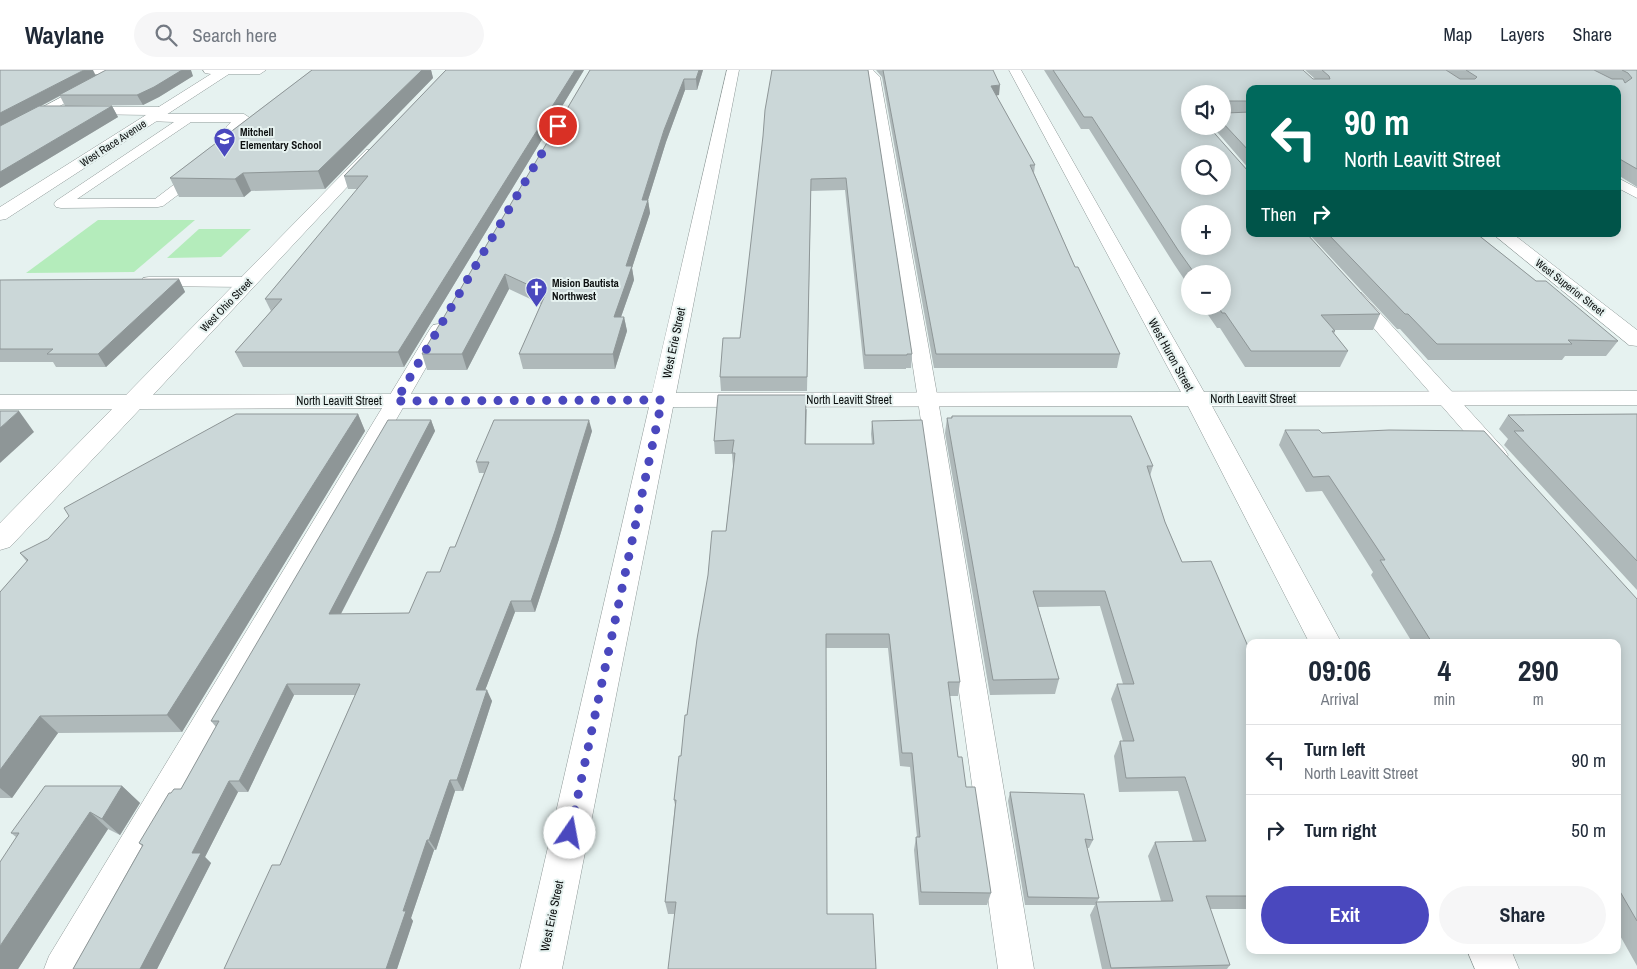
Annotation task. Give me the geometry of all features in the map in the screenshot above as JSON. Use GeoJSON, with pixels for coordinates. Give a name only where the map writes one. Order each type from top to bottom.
{"type":"FeatureCollection","features":[{"type":"Feature","properties":{"kind":"street"},"geometry":{"type":"LineString","coordinates":[[0,71],[158,70]]}},
{"type":"Feature","properties":{"kind":"street"},"geometry":{"type":"LineString","coordinates":[[197,70],[260,70]]}},
{"type":"Feature","properties":{"kind":"street","name":"West Race Avenue"},"geometry":{"type":"LineString","coordinates":[[0,215],[226,70]]}},
{"type":"Feature","properties":{"kind":"street","name":"West Erie Street"},"geometry":{"type":"LineString","coordinates":[[541,969],[733,70]]}},
{"type":"Feature","properties":{"kind":"street","name":"West Huron Street"},"geometry":{"type":"LineString","coordinates":[[1015,70],[1196,399],[1323,639]]}},
{"type":"Feature","properties":{"kind":"street","name":"West Ohio Street"},"geometry":{"type":"LineString","coordinates":[[0,540],[383,141]]}},
{"type":"Feature","properties":{"kind":"street","name":"West Superior Street"},"geometry":{"type":"LineString","coordinates":[[1506,237],[1637,340]]}},
{"type":"Feature","properties":{"kind":"street","name":"North Leavitt Street"},"geometry":{"type":"LineString","coordinates":[[0,402],[1637,398]]}},
{"type":"Feature","properties":{"kind":"street"},"geometry":{"type":"LineString","coordinates":[[1490,954],[1498,969]]}},
{"type":"Feature","properties":{"kind":"lane"},"geometry":{"type":"LineString","coordinates":[[0,135],[120,70]]}},
{"type":"Feature","properties":{"kind":"lane"},"geometry":{"type":"LineString","coordinates":[[867,70],[874,77],[928,400],[1016,969]]}},
{"type":"Feature","properties":{"kind":"lane"},"geometry":{"type":"LineString","coordinates":[[43,112],[157,114],[188,118],[244,118],[232,127],[248,132],[226,151]]}},
{"type":"Feature","properties":{"kind":"lane"},"geometry":{"type":"LineString","coordinates":[[188,118],[61,204],[158,203],[211,162]]}},
{"type":"Feature","properties":{"kind":"lane"},"geometry":{"type":"LineString","coordinates":[[1621,184],[1637,194]]}},
{"type":"Feature","properties":{"kind":"lane"},"geometry":{"type":"LineString","coordinates":[[128,282],[248,282]]}},
{"type":"Feature","properties":{"kind":"lane"},"geometry":{"type":"LineString","coordinates":[[1344,284],[1513,473]]}},
{"type":"Feature","properties":{"kind":"lane"},"geometry":{"type":"LineString","coordinates":[[62,969],[448,314]]}},
{"type":"Feature","properties":{"kind":"green space"},"geometry":{"type":"Polygon","coordinates":[[[98,220],[195,220],[134,272],[26,273],[98,220]]]}},
{"type":"Feature","properties":{"kind":"green space"},"geometry":{"type":"Polygon","coordinates":[[[199,229],[251,229],[221,257],[167,258],[199,229]]]}},
{"type":"Feature","properties":{"kind":"building"},"geometry":{"type":"Polygon","coordinates":[[[0,70],[84,70],[0,113],[0,70]]]}},
{"type":"Feature","properties":{"kind":"building"},"geometry":{"type":"Polygon","coordinates":[[[106,70],[182,70],[137,95],[59,95],[106,70]]]}},
{"type":"Feature","properties":{"kind":"building"},"geometry":{"type":"Polygon","coordinates":[[[312,70],[422,70],[318,171],[243,173],[235,179],[170,178],[312,70]]]}},
{"type":"Feature","properties":{"kind":"building"},"geometry":{"type":"Polygon","coordinates":[[[446,70],[575,70],[398,352],[235,352],[282,299],[265,299],[368,176],[344,176],[446,70]]]}},
{"type":"Feature","properties":{"kind":"building"},"geometry":{"type":"Polygon","coordinates":[[[590,70],[699,70],[696,79],[684,79],[664,130],[642,200],[648,200],[626,266],[632,266],[614,317],[624,317],[613,354],[519,354],[546,293],[505,274],[462,354],[422,354],[590,70]]]}},
{"type":"Feature","properties":{"kind":"building"},"geometry":{"type":"Polygon","coordinates":[[[772,70],[868,70],[912,354],[865,355],[846,178],[811,179],[807,377],[720,377],[723,338],[740,338],[765,110],[772,70]]]}},
{"type":"Feature","properties":{"kind":"building"},"geometry":{"type":"Polygon","coordinates":[[[883,70],[993,70],[1000,85],[991,86],[1035,165],[1030,165],[1075,267],[1078,267],[1120,354],[936,354],[883,70]]]}},
{"type":"Feature","properties":{"kind":"building"},"geometry":{"type":"Polygon","coordinates":[[[1053,70],[1303,70],[1313,79],[1330,79],[1322,70],[1446,70],[1460,79],[1475,79],[1477,77],[1466,70],[1594,70],[1612,79],[1623,79],[1625,83],[1632,78],[1622,70],[1637,70],[1637,169],[1621,160],[1621,85],[1246,85],[1246,101],[1231,101],[1231,85],[1181,85],[1181,135],[1216,135],[1225,145],[1181,145],[1181,195],[1231,195],[1231,152],[1246,169],[1246,237],[1310,237],[1380,314],[1321,315],[1335,331],[1332,331],[1348,351],[1251,351],[1226,315],[1231,315],[1231,265],[1189,265],[1182,255],[1231,255],[1231,205],[1181,205],[1181,254],[1092,117],[1084,117],[1053,70]]]}},
{"type":"Feature","properties":{"kind":"building"},"geometry":{"type":"Polygon","coordinates":[[[39,106],[112,106],[0,172],[0,126],[39,106]]]}},
{"type":"Feature","properties":{"kind":"building"},"geometry":{"type":"Polygon","coordinates":[[[1246,112],[1246,148],[1231,132],[1231,113],[1246,112]]]}},
{"type":"Feature","properties":{"kind":"building"},"geometry":{"type":"Polygon","coordinates":[[[1331,237],[1481,237],[1536,281],[1546,281],[1618,341],[1568,340],[1572,344],[1437,344],[1408,314],[1405,314],[1331,237]]]}},
{"type":"Feature","properties":{"kind":"building"},"geometry":{"type":"Polygon","coordinates":[[[179,279],[98,354],[47,354],[53,349],[0,349],[0,280],[179,279]]]}},
{"type":"Feature","properties":{"kind":"building"},"geometry":{"type":"Polygon","coordinates":[[[718,395],[806,395],[805,444],[874,444],[872,421],[922,420],[960,682],[948,682],[958,757],[962,757],[966,787],[975,787],[991,893],[921,892],[916,837],[920,837],[912,753],[902,753],[889,634],[826,634],[827,914],[873,914],[876,969],[668,969],[676,902],[665,902],[679,756],[681,756],[685,715],[687,715],[708,575],[712,531],[726,531],[735,453],[732,453],[734,440],[714,441],[718,395]]]}},
{"type":"Feature","properties":{"kind":"building"},"geometry":{"type":"Polygon","coordinates":[[[0,411],[19,411],[0,428],[0,411]]]}},
{"type":"Feature","properties":{"kind":"building"},"geometry":{"type":"Polygon","coordinates":[[[236,414],[358,414],[167,715],[40,716],[0,770],[0,592],[28,560],[20,553],[48,539],[69,516],[64,508],[236,414]]]}},
{"type":"Feature","properties":{"kind":"building"},"geometry":{"type":"Polygon","coordinates":[[[1637,414],[1637,561],[1514,431],[1524,431],[1508,415],[1637,414]]]}},
{"type":"Feature","properties":{"kind":"building"},"geometry":{"type":"Polygon","coordinates":[[[952,416],[1131,416],[1153,466],[1147,466],[1165,522],[1182,562],[1211,561],[1246,642],[1246,896],[1206,896],[1230,965],[1111,968],[1096,902],[1173,901],[1155,842],[1206,841],[1185,777],[1126,778],[1120,741],[1134,741],[1117,684],[1134,684],[1105,591],[1033,591],[1059,679],[993,680],[947,418],[952,418],[952,416]]]}},
{"type":"Feature","properties":{"kind":"building"},"geometry":{"type":"Polygon","coordinates":[[[388,420],[431,420],[329,614],[409,613],[427,572],[440,572],[450,547],[455,547],[489,462],[476,462],[494,420],[589,420],[531,601],[511,601],[476,690],[487,690],[457,780],[450,780],[429,840],[427,840],[386,969],[224,969],[272,865],[280,865],[360,684],[287,684],[239,781],[229,781],[192,853],[201,853],[140,969],[73,969],[143,845],[139,843],[169,793],[174,789],[181,789],[219,721],[211,721],[388,420]]]}},
{"type":"Feature","properties":{"kind":"building"},"geometry":{"type":"Polygon","coordinates":[[[1285,430],[1319,430],[1322,433],[1389,430],[1484,431],[1637,599],[1637,921],[1621,893],[1621,639],[1430,639],[1380,560],[1385,560],[1329,476],[1313,477],[1285,430]]]}},
{"type":"Feature","properties":{"kind":"building"},"geometry":{"type":"Polygon","coordinates":[[[45,786],[122,786],[102,819],[90,812],[0,946],[0,862],[19,833],[11,833],[45,786]]]}},
{"type":"Feature","properties":{"kind":"building"},"geometry":{"type":"Polygon","coordinates":[[[1010,792],[1084,794],[1093,840],[1085,839],[1099,898],[1028,897],[1010,792]]]}},
{"type":"Feature","properties":{"kind":"place","name":"Mitchell Elementary School"},"geometry":{"type":"Point","coordinates":[224,157]}},
{"type":"Feature","properties":{"kind":"place","name":"Mision Bautista Northwest"},"geometry":{"type":"Point","coordinates":[536,308]}},
{"type":"Feature","properties":{"kind":"route"},"geometry":{"type":"LineString","coordinates":[[558,126],[396,401],[662,400],[570,833]]}}]}
